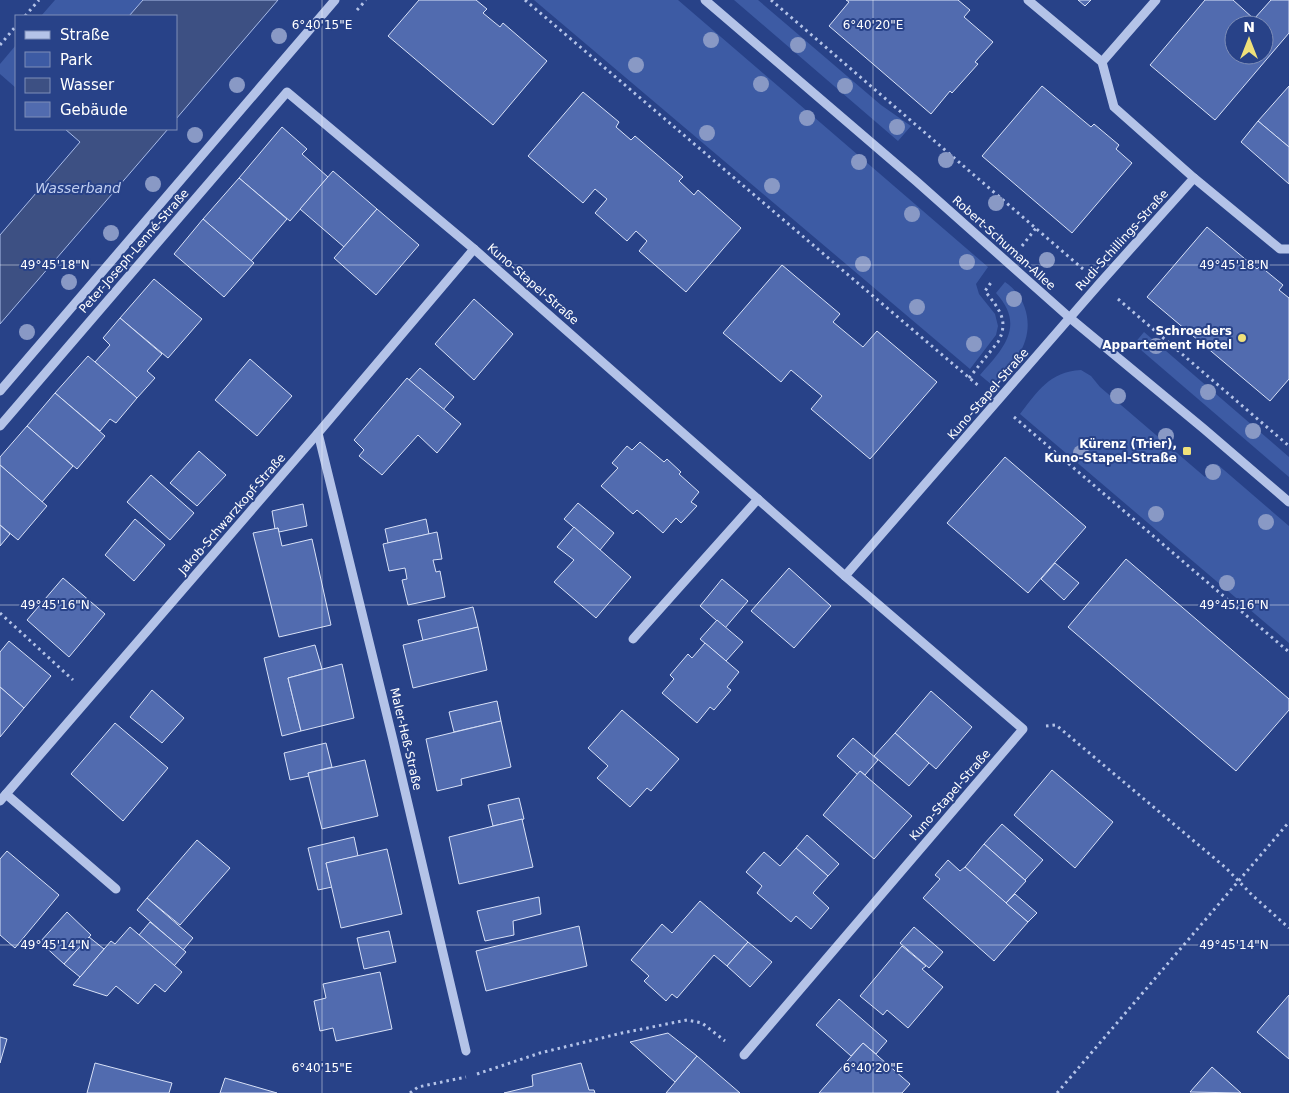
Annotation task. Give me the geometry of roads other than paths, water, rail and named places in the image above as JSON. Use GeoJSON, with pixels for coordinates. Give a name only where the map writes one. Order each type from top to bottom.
{"type":"FeatureCollection","features":[{"type":"Feature","properties":{"kind":"street"},"geometry":{"type":"LineString","coordinates":[[0,391],[335,0]]}},
{"type":"Feature","properties":{"kind":"street","name":"Robert-Schuman-Allee"},"geometry":{"type":"LineString","coordinates":[[705,0],[916,181],[1070,318],[1289,502]]}},
{"type":"Feature","properties":{"kind":"street"},"geometry":{"type":"LineString","coordinates":[[1028,0],[1102,62],[1114,107],[1194,178],[1280,249],[1289,249]]}},
{"type":"Feature","properties":{"kind":"street"},"geometry":{"type":"LineString","coordinates":[[1102,62],[1156,0]]}},
{"type":"Feature","properties":{"kind":"street","name":"Kuno-Stapel-Straße"},"geometry":{"type":"LineString","coordinates":[[288,92],[474,249],[845,576],[1023,729],[744,1055]]}},
{"type":"Feature","properties":{"kind":"street","name":"Peter-Joseph-Lenné-Straße"},"geometry":{"type":"LineString","coordinates":[[0,426],[288,92]]}},
{"type":"Feature","properties":{"kind":"street","name":"Rudi-Schillings-Straße"},"geometry":{"type":"LineString","coordinates":[[1070,318],[1194,178]]}},
{"type":"Feature","properties":{"kind":"street","name":"Jakob-Schwarzkopf-Straße"},"geometry":{"type":"LineString","coordinates":[[116,889],[3,798],[474,249]]}},
{"type":"Feature","properties":{"kind":"street","name":"Kuno-Stapel-Straße"},"geometry":{"type":"LineString","coordinates":[[845,576],[1070,318]]}},
{"type":"Feature","properties":{"kind":"street","name":"Maler-Heß-Straße"},"geometry":{"type":"LineString","coordinates":[[318,433],[466,1051]]}},
{"type":"Feature","properties":{"kind":"street"},"geometry":{"type":"LineString","coordinates":[[633,639],[758,499]]}},
{"type":"Feature","properties":{"kind":"water"},"geometry":{"type":"Polygon","coordinates":[[[143,0],[278,0],[178,117],[178,15],[130,15],[143,0]]]}},
{"type":"Feature","properties":{"kind":"water","name":"Wasserband"},"geometry":{"type":"Polygon","coordinates":[[[66,130],[167,130],[0,324],[0,235],[80,142],[66,130]]]}},
{"type":"Feature","properties":{"kind":"place","name":"Schroeders Appartement Hotel"},"geometry":{"type":"Point","coordinates":[1242,338]}},
{"type":"Feature","properties":{"kind":"place","name":"Kürenz (Trier), Kuno-Stapel-Straße"},"geometry":{"type":"Point","coordinates":[1187,451]}}]}
